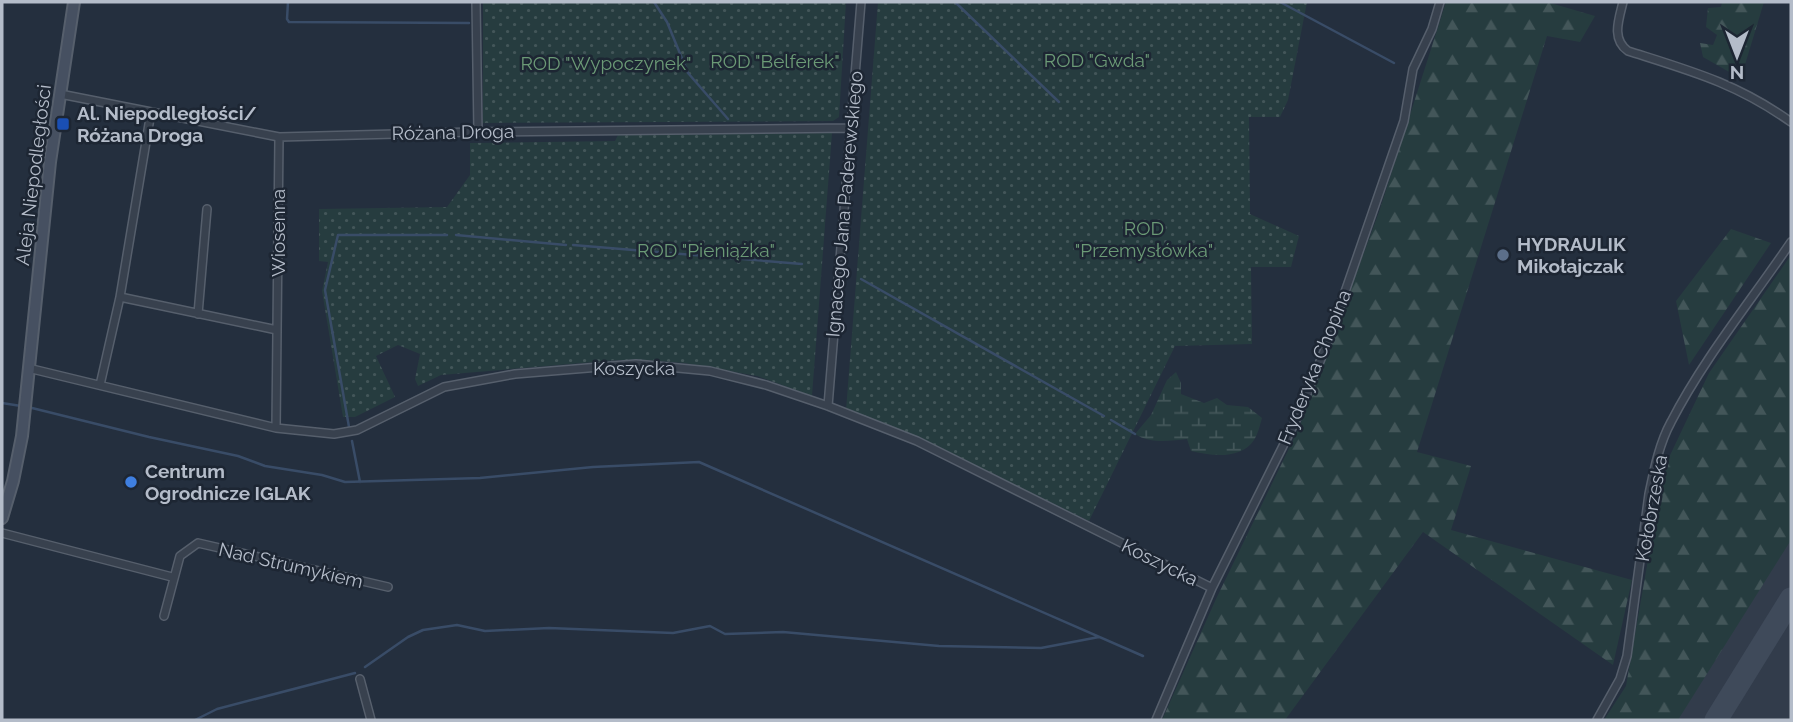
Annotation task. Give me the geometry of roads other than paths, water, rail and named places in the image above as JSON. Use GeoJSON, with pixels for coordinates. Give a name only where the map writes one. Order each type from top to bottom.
{"type":"FeatureCollection","features":[{"type":"Feature","properties":{"kind":"street","name":"Aleja Niepodległości"},"geometry":{"type":"LineString","coordinates":[[2,518],[15,470],[24,415],[47,189],[74,2]]}},
{"type":"Feature","properties":{"kind":"street"},"geometry":{"type":"LineString","coordinates":[[476,2],[478,132]]}},
{"type":"Feature","properties":{"kind":"street","name":"Ignacego Jana Paderewskiego"},"geometry":{"type":"LineString","coordinates":[[828,406],[861,2]]}},
{"type":"Feature","properties":{"kind":"street","name":"Fryderyka Chopina"},"geometry":{"type":"LineString","coordinates":[[1156,720],[1212,588],[1298,416],[1327,344],[1404,121],[1413,69],[1432,29],[1440,2]]}},
{"type":"Feature","properties":{"kind":"street"},"geometry":{"type":"LineString","coordinates":[[1623,2],[1617,35],[1622,47],[1729,85],[1754,97],[1791,122]]}},
{"type":"Feature","properties":{"kind":"street","name":"Różana Droga"},"geometry":{"type":"LineString","coordinates":[[60,94],[279,136],[850,128]]}},
{"type":"Feature","properties":{"kind":"street"},"geometry":{"type":"LineString","coordinates":[[100,385],[120,297],[151,112]]}},
{"type":"Feature","properties":{"kind":"street","name":"Wiosenna"},"geometry":{"type":"LineString","coordinates":[[276,428],[279,136]]}},
{"type":"Feature","properties":{"kind":"street"},"geometry":{"type":"LineString","coordinates":[[198,313],[207,209]]}},
{"type":"Feature","properties":{"kind":"street","name":"Kołobrzeska"},"geometry":{"type":"LineString","coordinates":[[1597,720],[1620,679],[1627,656],[1649,494],[1670,423],[1728,330],[1791,242]]}},
{"type":"Feature","properties":{"kind":"street"},"geometry":{"type":"LineString","coordinates":[[120,297],[277,330]]}},
{"type":"Feature","properties":{"kind":"street","name":"Koszycka"},"geometry":{"type":"LineString","coordinates":[[28,368],[276,428],[344,433],[360,428],[444,387],[515,374],[636,364],[710,371],[766,385],[917,441],[1212,588]]}},
{"type":"Feature","properties":{"kind":"street"},"geometry":{"type":"LineString","coordinates":[[2,533],[172,577]]}},
{"type":"Feature","properties":{"kind":"street","name":"Nad Strumykiem"},"geometry":{"type":"LineString","coordinates":[[164,616],[172,577],[180,556],[198,543],[388,587]]}},
{"type":"Feature","properties":{"kind":"street"},"geometry":{"type":"LineString","coordinates":[[360,679],[371,720]]}},
{"type":"Feature","properties":{"kind":"waterway"},"geometry":{"type":"LineString","coordinates":[[288,2],[289,22],[469,23]]}},
{"type":"Feature","properties":{"kind":"waterway"},"geometry":{"type":"LineString","coordinates":[[654,2],[667,22],[688,73],[728,119]]}},
{"type":"Feature","properties":{"kind":"waterway"},"geometry":{"type":"LineString","coordinates":[[955,2],[1059,102]]}},
{"type":"Feature","properties":{"kind":"waterway"},"geometry":{"type":"LineString","coordinates":[[1280,2],[1394,63]]}},
{"type":"Feature","properties":{"kind":"waterway"},"geometry":{"type":"LineString","coordinates":[[349,427],[325,290],[338,235],[447,235]]}},
{"type":"Feature","properties":{"kind":"waterway"},"geometry":{"type":"LineString","coordinates":[[456,235],[566,245]]}},
{"type":"Feature","properties":{"kind":"waterway"},"geometry":{"type":"LineString","coordinates":[[573,245],[802,264]]}},
{"type":"Feature","properties":{"kind":"waterway"},"geometry":{"type":"LineString","coordinates":[[861,279],[1104,416]]}},
{"type":"Feature","properties":{"kind":"waterway"},"geometry":{"type":"LineString","coordinates":[[2,403],[21,406]]}},
{"type":"Feature","properties":{"kind":"waterway"},"geometry":{"type":"LineString","coordinates":[[28,407],[238,456],[265,466],[322,475],[345,482],[480,478],[593,467],[699,462],[1143,656]]}},
{"type":"Feature","properties":{"kind":"waterway"},"geometry":{"type":"LineString","coordinates":[[1111,420],[1135,434]]}},
{"type":"Feature","properties":{"kind":"waterway"},"geometry":{"type":"LineString","coordinates":[[352,441],[360,482]]}},
{"type":"Feature","properties":{"kind":"waterway"},"geometry":{"type":"LineString","coordinates":[[365,667],[408,637],[423,630],[457,625],[485,631],[549,628],[673,633],[710,626],[725,634],[783,632],[939,646],[1041,648],[1099,637]]}},
{"type":"Feature","properties":{"kind":"waterway"},"geometry":{"type":"LineString","coordinates":[[195,720],[217,709],[355,673]]}},
{"type":"Feature","properties":{"kind":"place","name":"Al. Niepodległości/ Różana Droga"},"geometry":{"type":"Point","coordinates":[63,124]}},
{"type":"Feature","properties":{"kind":"place","name":"HYDRAULIK Mikołajczak"},"geometry":{"type":"Point","coordinates":[1503,255]}},
{"type":"Feature","properties":{"kind":"place","name":"Centrum Ogrodnicze IGLAK"},"geometry":{"type":"Point","coordinates":[131,482]}},
{"type":"Feature","properties":{"kind":"park label","name":"ROD \"Gwda\""},"geometry":{"type":"Point","coordinates":[1097,60]}},
{"type":"Feature","properties":{"kind":"park label","name":"ROD \"Belferek\""},"geometry":{"type":"Point","coordinates":[775,61]}},
{"type":"Feature","properties":{"kind":"park label","name":"ROD \"Wypoczynek\""},"geometry":{"type":"Point","coordinates":[606,63]}},
{"type":"Feature","properties":{"kind":"park label","name":"ROD \"Przemysłówka\""},"geometry":{"type":"Point","coordinates":[1144,239]}},
{"type":"Feature","properties":{"kind":"park label","name":"ROD \"Pieniążka\""},"geometry":{"type":"Point","coordinates":[706,250]}}]}
